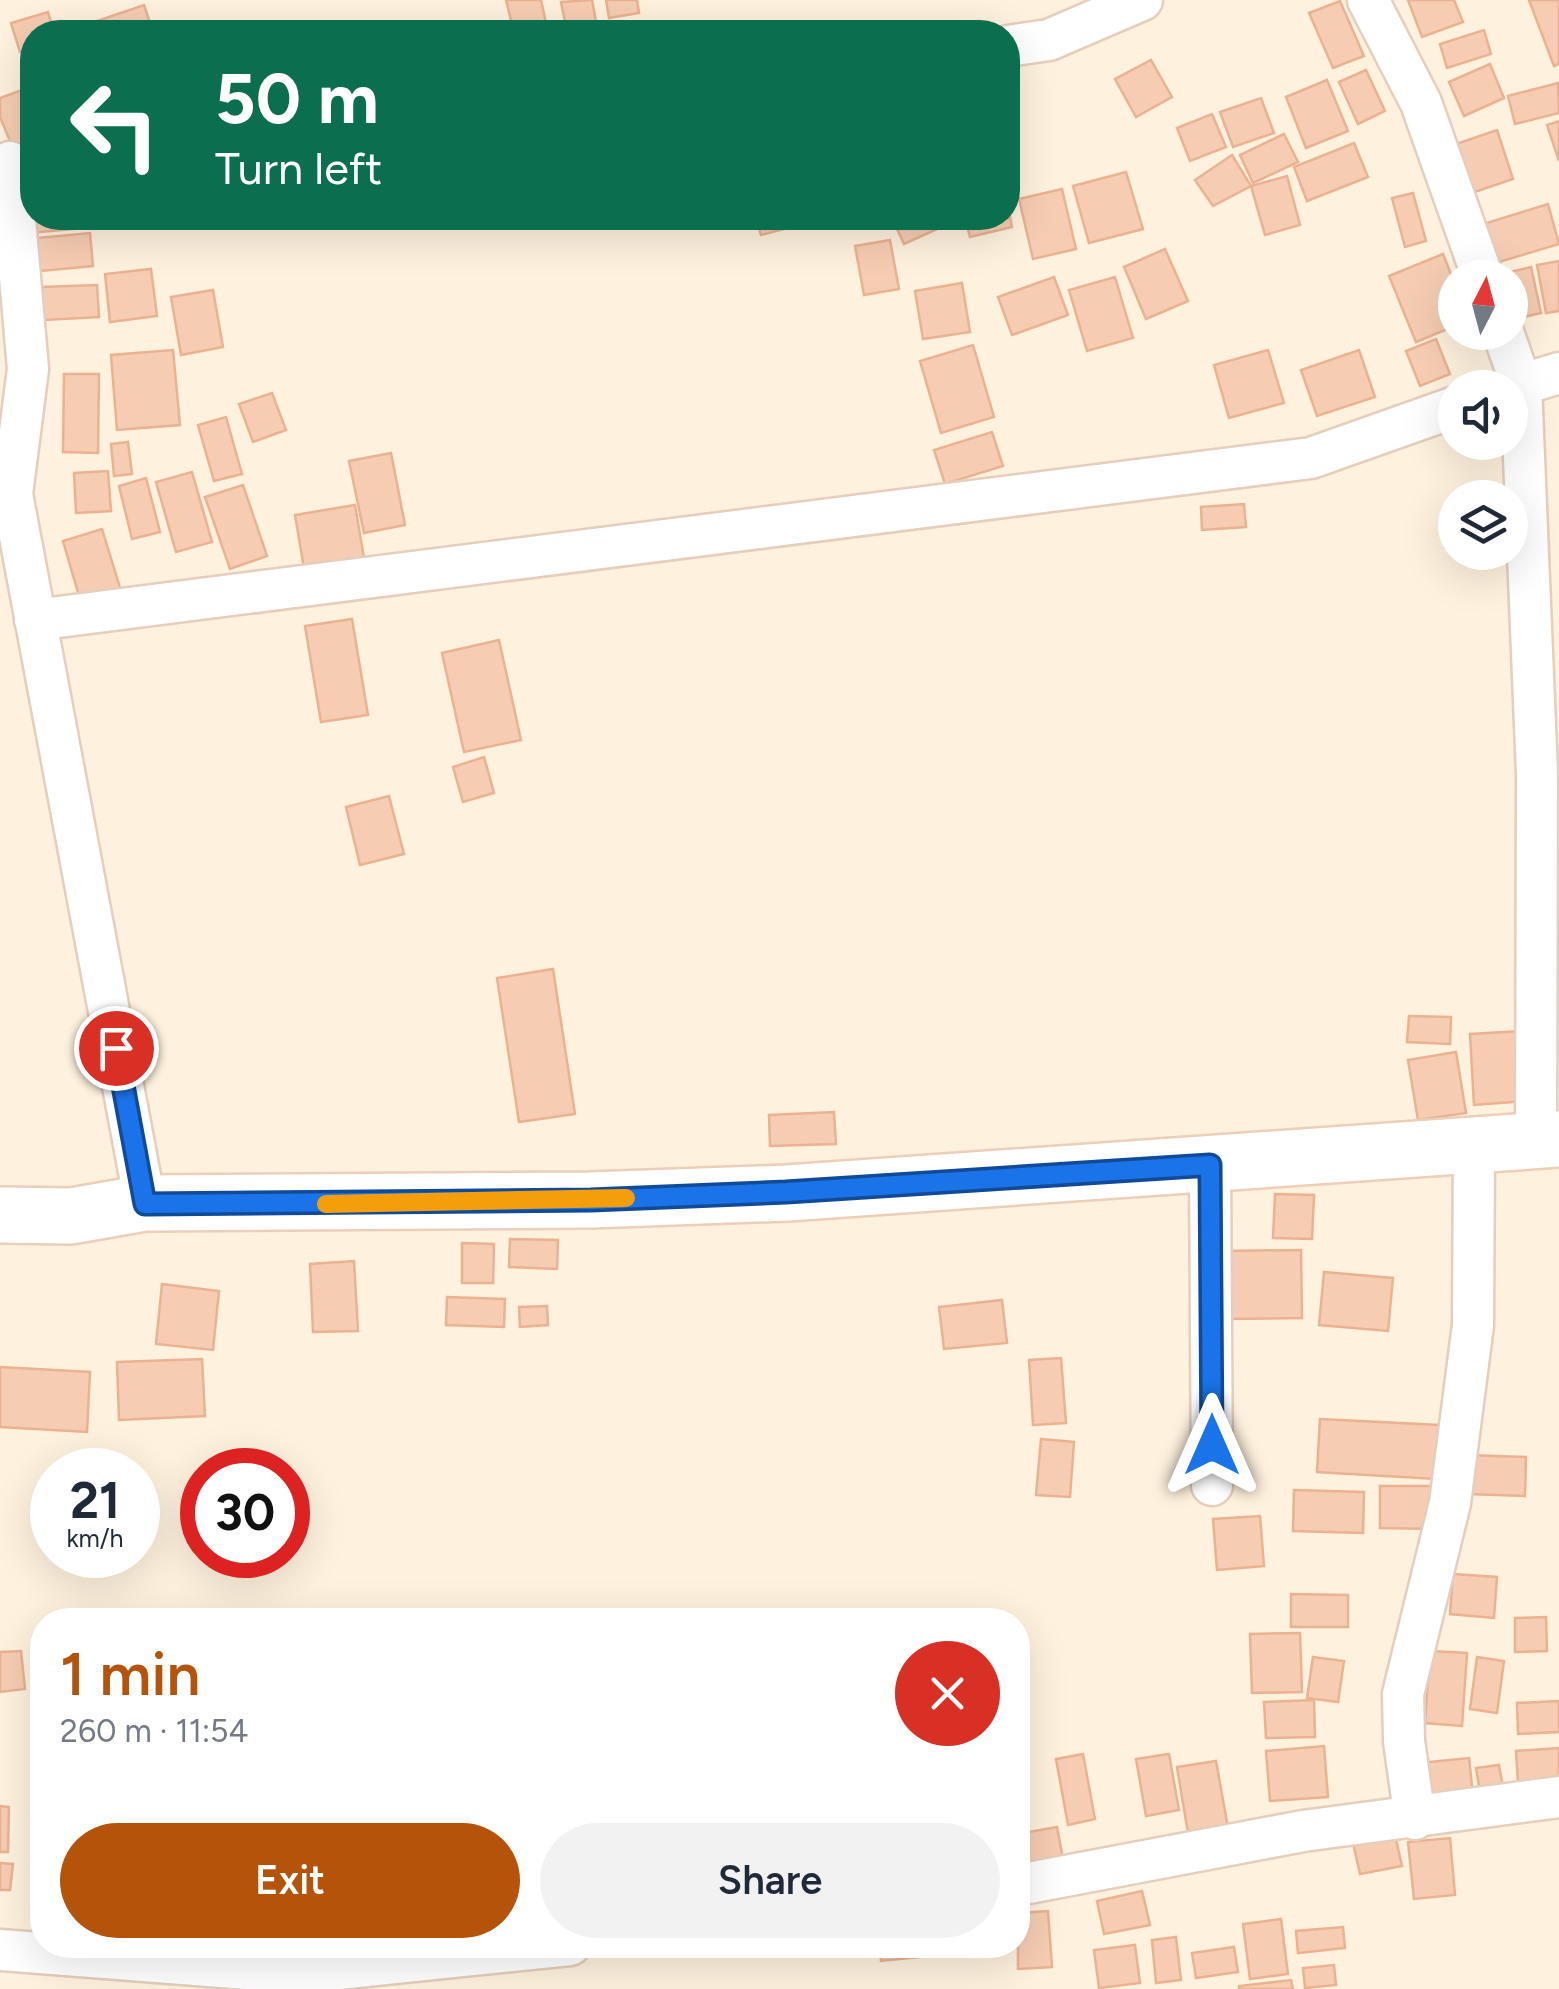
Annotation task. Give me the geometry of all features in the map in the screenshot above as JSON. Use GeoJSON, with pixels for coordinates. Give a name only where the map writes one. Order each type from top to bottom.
{"type":"FeatureCollection","features":[{"type":"Feature","properties":{"kind":"street"},"geometry":{"type":"LineString","coordinates":[[1020,44],[1048,40],[1142,0]]}},
{"type":"Feature","properties":{"kind":"street"},"geometry":{"type":"LineString","coordinates":[[1368,0],[1421,103],[1477,260]]}},
{"type":"Feature","properties":{"kind":"street"},"geometry":{"type":"LineString","coordinates":[[14,161],[28,369],[12,494],[145,1204]]}},
{"type":"Feature","properties":{"kind":"street"},"geometry":{"type":"LineString","coordinates":[[1528,382],[1559,373]]}},
{"type":"Feature","properties":{"kind":"street"},"geometry":{"type":"LineString","coordinates":[[35,620],[1310,458],[1438,413]]}},
{"type":"Feature","properties":{"kind":"street"},"geometry":{"type":"LineString","coordinates":[[0,1215],[71,1216],[145,1204],[591,1200],[786,1192],[1547,1140],[1537,774],[1519,460]]}},
{"type":"Feature","properties":{"kind":"street"},"geometry":{"type":"LineString","coordinates":[[1414,1819],[1404,1741],[1404,1694],[1450,1502],[1473,1325],[1474,1147]]}},
{"type":"Feature","properties":{"kind":"street"},"geometry":{"type":"LineString","coordinates":[[1210,1165],[1212,1485]]}},
{"type":"Feature","properties":{"kind":"street"},"geometry":{"type":"LineString","coordinates":[[1030,1883],[1302,1831],[1559,1797]]}},
{"type":"Feature","properties":{"kind":"street"},"geometry":{"type":"LineString","coordinates":[[0,1950],[30,1952]]}},
{"type":"Feature","properties":{"kind":"street"},"geometry":{"type":"LineString","coordinates":[[104,1958],[299,1973],[444,1958]]}},
{"type":"Feature","properties":{"kind":"building"},"geometry":{"type":"Polygon","coordinates":[[[506,0],[541,0],[545,20],[511,20],[506,0]]]}},
{"type":"Feature","properties":{"kind":"building"},"geometry":{"type":"Polygon","coordinates":[[[592,0],[596,20],[565,20],[561,2],[592,0]]]}},
{"type":"Feature","properties":{"kind":"building"},"geometry":{"type":"Polygon","coordinates":[[[606,0],[637,0],[639,13],[609,18],[606,0]]]}},
{"type":"Feature","properties":{"kind":"building"},"geometry":{"type":"Polygon","coordinates":[[[1408,0],[1454,0],[1463,22],[1422,37],[1408,0]]]}},
{"type":"Feature","properties":{"kind":"building"},"geometry":{"type":"Polygon","coordinates":[[[1529,0],[1559,0],[1559,64],[1554,66],[1529,0]]]}},
{"type":"Feature","properties":{"kind":"building"},"geometry":{"type":"Polygon","coordinates":[[[1340,1],[1364,56],[1333,68],[1309,13],[1340,1]]]}},
{"type":"Feature","properties":{"kind":"building"},"geometry":{"type":"Polygon","coordinates":[[[144,5],[149,20],[100,20],[144,5]]]}},
{"type":"Feature","properties":{"kind":"building"},"geometry":{"type":"Polygon","coordinates":[[[48,12],[50,20],[21,20],[48,12]]]}},
{"type":"Feature","properties":{"kind":"building"},"geometry":{"type":"Polygon","coordinates":[[[20,20],[20,52],[11,23],[20,20]]]}},
{"type":"Feature","properties":{"kind":"building"},"geometry":{"type":"Polygon","coordinates":[[[1484,30],[1491,54],[1447,68],[1440,44],[1484,30]]]}},
{"type":"Feature","properties":{"kind":"building"},"geometry":{"type":"Polygon","coordinates":[[[1151,60],[1172,97],[1136,117],[1115,79],[1151,60]]]}},
{"type":"Feature","properties":{"kind":"building"},"geometry":{"type":"Polygon","coordinates":[[[1490,64],[1504,98],[1464,116],[1449,82],[1490,64]]]}},
{"type":"Feature","properties":{"kind":"building"},"geometry":{"type":"Polygon","coordinates":[[[1366,70],[1385,111],[1358,124],[1339,82],[1366,70]]]}},
{"type":"Feature","properties":{"kind":"building"},"geometry":{"type":"Polygon","coordinates":[[[1327,80],[1348,131],[1306,148],[1286,97],[1327,80]]]}},
{"type":"Feature","properties":{"kind":"building"},"geometry":{"type":"Polygon","coordinates":[[[1558,83],[1559,113],[1515,124],[1508,96],[1558,83]]]}},
{"type":"Feature","properties":{"kind":"building"},"geometry":{"type":"Polygon","coordinates":[[[20,91],[20,149],[14,151],[0,117],[0,98],[20,91]]]}},
{"type":"Feature","properties":{"kind":"building"},"geometry":{"type":"Polygon","coordinates":[[[1261,98],[1274,133],[1233,147],[1220,112],[1261,98]]]}},
{"type":"Feature","properties":{"kind":"building"},"geometry":{"type":"Polygon","coordinates":[[[1212,114],[1226,147],[1190,161],[1177,128],[1212,114]]]}},
{"type":"Feature","properties":{"kind":"building"},"geometry":{"type":"Polygon","coordinates":[[[1559,121],[1559,161],[1547,125],[1559,121]]]}},
{"type":"Feature","properties":{"kind":"building"},"geometry":{"type":"Polygon","coordinates":[[[1497,130],[1513,179],[1472,193],[1456,144],[1497,130]]]}},
{"type":"Feature","properties":{"kind":"building"},"geometry":{"type":"Polygon","coordinates":[[[1284,134],[1298,162],[1253,183],[1240,155],[1284,134]]]}},
{"type":"Feature","properties":{"kind":"building"},"geometry":{"type":"Polygon","coordinates":[[[1354,143],[1368,177],[1307,201],[1294,167],[1354,143]]]}},
{"type":"Feature","properties":{"kind":"building"},"geometry":{"type":"Polygon","coordinates":[[[1232,155],[1251,186],[1213,206],[1195,180],[1232,155]]]}},
{"type":"Feature","properties":{"kind":"building"},"geometry":{"type":"Polygon","coordinates":[[[1126,172],[1143,229],[1089,243],[1073,186],[1126,172]]]}},
{"type":"Feature","properties":{"kind":"building"},"geometry":{"type":"Polygon","coordinates":[[[1287,176],[1300,225],[1265,235],[1251,186],[1287,176]]]}},
{"type":"Feature","properties":{"kind":"building"},"geometry":{"type":"Polygon","coordinates":[[[1062,189],[1076,249],[1033,259],[1020,199],[1062,189]]]}},
{"type":"Feature","properties":{"kind":"building"},"geometry":{"type":"Polygon","coordinates":[[[1413,193],[1426,241],[1405,247],[1392,198],[1413,193]]]}},
{"type":"Feature","properties":{"kind":"building"},"geometry":{"type":"Polygon","coordinates":[[[1548,204],[1559,244],[1506,260],[1487,260],[1477,226],[1548,204]]]}},
{"type":"Feature","properties":{"kind":"building"},"geometry":{"type":"Polygon","coordinates":[[[898,230],[935,230],[904,244],[898,230]]]}},
{"type":"Feature","properties":{"kind":"building"},"geometry":{"type":"Polygon","coordinates":[[[968,230],[999,230],[970,237],[968,230]]]}},
{"type":"Feature","properties":{"kind":"building"},"geometry":{"type":"Polygon","coordinates":[[[90,233],[93,266],[30,272],[27,239],[90,233]]]}},
{"type":"Feature","properties":{"kind":"building"},"geometry":{"type":"Polygon","coordinates":[[[890,240],[899,289],[864,295],[855,246],[890,240]]]}},
{"type":"Feature","properties":{"kind":"building"},"geometry":{"type":"Polygon","coordinates":[[[1165,249],[1188,301],[1146,319],[1124,267],[1165,249]]]}},
{"type":"Feature","properties":{"kind":"building"},"geometry":{"type":"Polygon","coordinates":[[[1443,254],[1445,260],[1438,260],[1438,333],[1416,342],[1389,276],[1443,254]]]}},
{"type":"Feature","properties":{"kind":"building"},"geometry":{"type":"Polygon","coordinates":[[[1559,261],[1559,311],[1546,313],[1537,265],[1559,261]]]}},
{"type":"Feature","properties":{"kind":"building"},"geometry":{"type":"Polygon","coordinates":[[[1531,267],[1541,313],[1528,316],[1531,267]]]}},
{"type":"Feature","properties":{"kind":"building"},"geometry":{"type":"Polygon","coordinates":[[[151,269],[157,316],[110,322],[105,274],[151,269]]]}},
{"type":"Feature","properties":{"kind":"building"},"geometry":{"type":"Polygon","coordinates":[[[1054,277],[1068,315],[1012,335],[998,297],[1054,277]]]}},
{"type":"Feature","properties":{"kind":"building"},"geometry":{"type":"Polygon","coordinates":[[[1115,277],[1133,338],[1087,351],[1069,290],[1115,277]]]}},
{"type":"Feature","properties":{"kind":"building"},"geometry":{"type":"Polygon","coordinates":[[[962,283],[970,332],[923,339],[915,291],[962,283]]]}},
{"type":"Feature","properties":{"kind":"building"},"geometry":{"type":"Polygon","coordinates":[[[97,285],[99,317],[44,320],[42,287],[97,285]]]}},
{"type":"Feature","properties":{"kind":"building"},"geometry":{"type":"Polygon","coordinates":[[[213,290],[223,347],[181,355],[171,297],[213,290]]]}},
{"type":"Feature","properties":{"kind":"building"},"geometry":{"type":"Polygon","coordinates":[[[1436,339],[1448,370],[1438,370],[1438,379],[1420,386],[1406,351],[1436,339]]]}},
{"type":"Feature","properties":{"kind":"building"},"geometry":{"type":"Polygon","coordinates":[[[973,345],[994,417],[941,433],[920,361],[973,345]]]}},
{"type":"Feature","properties":{"kind":"building"},"geometry":{"type":"Polygon","coordinates":[[[173,350],[180,425],[117,430],[111,355],[173,350]]]}},
{"type":"Feature","properties":{"kind":"building"},"geometry":{"type":"Polygon","coordinates":[[[1268,350],[1284,403],[1229,418],[1214,365],[1268,350]]]}},
{"type":"Feature","properties":{"kind":"building"},"geometry":{"type":"Polygon","coordinates":[[[1359,350],[1375,397],[1317,416],[1301,370],[1359,350]]]}},
{"type":"Feature","properties":{"kind":"building"},"geometry":{"type":"Polygon","coordinates":[[[64,374],[99,374],[98,453],[63,452],[64,374]]]}},
{"type":"Feature","properties":{"kind":"building"},"geometry":{"type":"Polygon","coordinates":[[[272,393],[286,430],[253,442],[239,404],[272,393]]]}},
{"type":"Feature","properties":{"kind":"building"},"geometry":{"type":"Polygon","coordinates":[[[226,417],[242,474],[214,481],[198,425],[226,417]]]}},
{"type":"Feature","properties":{"kind":"building"},"geometry":{"type":"Polygon","coordinates":[[[992,432],[1003,466],[945,484],[934,450],[992,432]]]}},
{"type":"Feature","properties":{"kind":"building"},"geometry":{"type":"Polygon","coordinates":[[[128,442],[132,474],[114,476],[111,444],[128,442]]]}},
{"type":"Feature","properties":{"kind":"building"},"geometry":{"type":"Polygon","coordinates":[[[391,453],[405,525],[364,533],[349,461],[391,453]]]}},
{"type":"Feature","properties":{"kind":"building"},"geometry":{"type":"Polygon","coordinates":[[[108,471],[111,511],[76,513],[74,473],[108,471]]]}},
{"type":"Feature","properties":{"kind":"building"},"geometry":{"type":"Polygon","coordinates":[[[192,472],[212,542],[176,552],[156,482],[192,472]]]}},
{"type":"Feature","properties":{"kind":"building"},"geometry":{"type":"Polygon","coordinates":[[[146,478],[160,532],[132,539],[119,486],[146,478]]]}},
{"type":"Feature","properties":{"kind":"building"},"geometry":{"type":"Polygon","coordinates":[[[243,485],[267,556],[230,569],[205,497],[243,485]]]}},
{"type":"Feature","properties":{"kind":"building"},"geometry":{"type":"Polygon","coordinates":[[[1244,504],[1246,527],[1202,530],[1201,507],[1244,504]]]}},
{"type":"Feature","properties":{"kind":"building"},"geometry":{"type":"Polygon","coordinates":[[[355,505],[365,564],[305,574],[295,515],[355,505]]]}},
{"type":"Feature","properties":{"kind":"building"},"geometry":{"type":"Polygon","coordinates":[[[102,529],[121,591],[81,603],[63,541],[102,529]]]}},
{"type":"Feature","properties":{"kind":"building"},"geometry":{"type":"Polygon","coordinates":[[[352,619],[368,715],[321,722],[305,626],[352,619]]]}},
{"type":"Feature","properties":{"kind":"building"},"geometry":{"type":"Polygon","coordinates":[[[499,640],[521,740],[464,752],[442,653],[499,640]]]}},
{"type":"Feature","properties":{"kind":"building"},"geometry":{"type":"Polygon","coordinates":[[[484,757],[494,793],[463,802],[453,767],[484,757]]]}},
{"type":"Feature","properties":{"kind":"building"},"geometry":{"type":"Polygon","coordinates":[[[389,796],[404,854],[360,865],[346,807],[389,796]]]}},
{"type":"Feature","properties":{"kind":"building"},"geometry":{"type":"Polygon","coordinates":[[[553,969],[575,1114],[519,1122],[497,978],[553,969]]]}},
{"type":"Feature","properties":{"kind":"building"},"geometry":{"type":"Polygon","coordinates":[[[1409,1016],[1451,1017],[1450,1044],[1407,1042],[1409,1016]]]}},
{"type":"Feature","properties":{"kind":"building"},"geometry":{"type":"Polygon","coordinates":[[[1521,1031],[1526,1101],[1474,1105],[1470,1034],[1521,1031]]]}},
{"type":"Feature","properties":{"kind":"building"},"geometry":{"type":"Polygon","coordinates":[[[1456,1052],[1466,1113],[1418,1120],[1408,1060],[1456,1052]]]}},
{"type":"Feature","properties":{"kind":"building"},"geometry":{"type":"Polygon","coordinates":[[[834,1112],[836,1144],[770,1146],[769,1115],[834,1112]]]}},
{"type":"Feature","properties":{"kind":"building"},"geometry":{"type":"Polygon","coordinates":[[[1275,1194],[1314,1195],[1312,1239],[1273,1238],[1275,1194]]]}},
{"type":"Feature","properties":{"kind":"building"},"geometry":{"type":"Polygon","coordinates":[[[510,1239],[558,1240],[557,1269],[509,1267],[510,1239]]]}},
{"type":"Feature","properties":{"kind":"building"},"geometry":{"type":"Polygon","coordinates":[[[462,1243],[494,1244],[493,1283],[462,1283],[462,1243]]]}},
{"type":"Feature","properties":{"kind":"building"},"geometry":{"type":"Polygon","coordinates":[[[1301,1250],[1302,1318],[1223,1319],[1222,1251],[1301,1250]]]}},
{"type":"Feature","properties":{"kind":"building"},"geometry":{"type":"Polygon","coordinates":[[[354,1261],[358,1331],[313,1332],[310,1264],[354,1261]]]}},
{"type":"Feature","properties":{"kind":"building"},"geometry":{"type":"Polygon","coordinates":[[[1324,1272],[1393,1278],[1388,1331],[1319,1325],[1324,1272]]]}},
{"type":"Feature","properties":{"kind":"building"},"geometry":{"type":"Polygon","coordinates":[[[162,1284],[219,1291],[213,1350],[156,1344],[162,1284]]]}},
{"type":"Feature","properties":{"kind":"building"},"geometry":{"type":"Polygon","coordinates":[[[447,1297],[505,1299],[504,1327],[446,1325],[447,1297]]]}},
{"type":"Feature","properties":{"kind":"building"},"geometry":{"type":"Polygon","coordinates":[[[1002,1300],[1007,1343],[944,1349],[939,1307],[1002,1300]]]}},
{"type":"Feature","properties":{"kind":"building"},"geometry":{"type":"Polygon","coordinates":[[[547,1306],[548,1325],[520,1327],[519,1307],[547,1306]]]}},
{"type":"Feature","properties":{"kind":"building"},"geometry":{"type":"Polygon","coordinates":[[[1061,1358],[1066,1423],[1033,1425],[1029,1360],[1061,1358]]]}},
{"type":"Feature","properties":{"kind":"building"},"geometry":{"type":"Polygon","coordinates":[[[202,1359],[205,1416],[119,1420],[117,1362],[202,1359]]]}},
{"type":"Feature","properties":{"kind":"building"},"geometry":{"type":"Polygon","coordinates":[[[0,1367],[90,1372],[87,1432],[0,1427],[0,1367]]]}},
{"type":"Feature","properties":{"kind":"building"},"geometry":{"type":"Polygon","coordinates":[[[1320,1419],[1439,1425],[1436,1479],[1317,1472],[1320,1419]]]}},
{"type":"Feature","properties":{"kind":"building"},"geometry":{"type":"Polygon","coordinates":[[[1041,1439],[1074,1442],[1070,1497],[1036,1495],[1041,1439]]]}},
{"type":"Feature","properties":{"kind":"building"},"geometry":{"type":"Polygon","coordinates":[[[1467,1455],[1526,1457],[1525,1496],[1466,1494],[1467,1455]]]}},
{"type":"Feature","properties":{"kind":"building"},"geometry":{"type":"Polygon","coordinates":[[[1380,1486],[1434,1486],[1434,1529],[1380,1528],[1380,1486]]]}},
{"type":"Feature","properties":{"kind":"building"},"geometry":{"type":"Polygon","coordinates":[[[1294,1490],[1364,1492],[1363,1533],[1293,1531],[1294,1490]]]}},
{"type":"Feature","properties":{"kind":"building"},"geometry":{"type":"Polygon","coordinates":[[[1260,1516],[1264,1566],[1217,1570],[1213,1519],[1260,1516]]]}},
{"type":"Feature","properties":{"kind":"building"},"geometry":{"type":"Polygon","coordinates":[[[1453,1574],[1497,1577],[1494,1618],[1450,1614],[1453,1574]]]}},
{"type":"Feature","properties":{"kind":"building"},"geometry":{"type":"Polygon","coordinates":[[[1291,1594],[1348,1595],[1348,1627],[1291,1627],[1291,1594]]]}},
{"type":"Feature","properties":{"kind":"building"},"geometry":{"type":"Polygon","coordinates":[[[1546,1617],[1547,1651],[1515,1652],[1515,1618],[1546,1617]]]}},
{"type":"Feature","properties":{"kind":"building"},"geometry":{"type":"Polygon","coordinates":[[[1300,1633],[1302,1692],[1252,1693],[1250,1634],[1300,1633]]]}},
{"type":"Feature","properties":{"kind":"building"},"geometry":{"type":"Polygon","coordinates":[[[21,1651],[25,1689],[0,1692],[0,1652],[21,1651]]]}},
{"type":"Feature","properties":{"kind":"building"},"geometry":{"type":"Polygon","coordinates":[[[1430,1651],[1467,1653],[1462,1726],[1425,1723],[1430,1651]]]}},
{"type":"Feature","properties":{"kind":"building"},"geometry":{"type":"Polygon","coordinates":[[[1313,1657],[1344,1661],[1338,1702],[1307,1698],[1313,1657]]]}},
{"type":"Feature","properties":{"kind":"building"},"geometry":{"type":"Polygon","coordinates":[[[1477,1657],[1504,1661],[1497,1713],[1470,1709],[1477,1657]]]}},
{"type":"Feature","properties":{"kind":"building"},"geometry":{"type":"Polygon","coordinates":[[[1314,1700],[1315,1737],[1266,1738],[1264,1702],[1314,1700]]]}},
{"type":"Feature","properties":{"kind":"building"},"geometry":{"type":"Polygon","coordinates":[[[1559,1701],[1559,1732],[1518,1734],[1517,1703],[1559,1701]]]}},
{"type":"Feature","properties":{"kind":"building"},"geometry":{"type":"Polygon","coordinates":[[[1324,1746],[1328,1797],[1270,1801],[1266,1751],[1324,1746]]]}},
{"type":"Feature","properties":{"kind":"building"},"geometry":{"type":"Polygon","coordinates":[[[1559,1748],[1559,1795],[1519,1798],[1516,1751],[1559,1748]]]}},
{"type":"Feature","properties":{"kind":"building"},"geometry":{"type":"Polygon","coordinates":[[[1083,1754],[1095,1819],[1068,1825],[1056,1759],[1083,1754]]]}},
{"type":"Feature","properties":{"kind":"building"},"geometry":{"type":"Polygon","coordinates":[[[1169,1754],[1179,1810],[1146,1816],[1136,1759],[1169,1754]]]}},
{"type":"Feature","properties":{"kind":"building"},"geometry":{"type":"Polygon","coordinates":[[[1469,1758],[1474,1805],[1424,1811],[1418,1763],[1469,1758]]]}},
{"type":"Feature","properties":{"kind":"building"},"geometry":{"type":"Polygon","coordinates":[[[1216,1761],[1230,1839],[1190,1845],[1177,1767],[1216,1761]]]}},
{"type":"Feature","properties":{"kind":"building"},"geometry":{"type":"Polygon","coordinates":[[[1499,1765],[1505,1799],[1482,1803],[1476,1768],[1499,1765]]]}},
{"type":"Feature","properties":{"kind":"building"},"geometry":{"type":"Polygon","coordinates":[[[0,1806],[9,1807],[8,1852],[0,1852],[0,1806]]]}},
{"type":"Feature","properties":{"kind":"building"},"geometry":{"type":"Polygon","coordinates":[[[1057,1827],[1065,1870],[1030,1876],[1030,1832],[1057,1827]]]}},
{"type":"Feature","properties":{"kind":"building"},"geometry":{"type":"Polygon","coordinates":[[[1395,1835],[1402,1866],[1360,1874],[1353,1843],[1395,1835]]]}},
{"type":"Feature","properties":{"kind":"building"},"geometry":{"type":"Polygon","coordinates":[[[1450,1838],[1455,1895],[1414,1899],[1408,1842],[1450,1838]]]}},
{"type":"Feature","properties":{"kind":"building"},"geometry":{"type":"Polygon","coordinates":[[[0,1863],[13,1864],[10,1890],[0,1890],[0,1863]]]}},
{"type":"Feature","properties":{"kind":"building"},"geometry":{"type":"Polygon","coordinates":[[[1142,1891],[1150,1925],[1104,1934],[1097,1901],[1142,1891]]]}},
{"type":"Feature","properties":{"kind":"building"},"geometry":{"type":"Polygon","coordinates":[[[1048,1911],[1052,1967],[1018,1969],[1018,1958],[1030,1958],[1030,1912],[1048,1911]]]}},
{"type":"Feature","properties":{"kind":"building"},"geometry":{"type":"Polygon","coordinates":[[[1281,1919],[1288,1974],[1250,1979],[1243,1924],[1281,1919]]]}},
{"type":"Feature","properties":{"kind":"building"},"geometry":{"type":"Polygon","coordinates":[[[1343,1927],[1345,1948],[1298,1953],[1296,1931],[1343,1927]]]}},
{"type":"Feature","properties":{"kind":"building"},"geometry":{"type":"Polygon","coordinates":[[[1176,1937],[1181,1980],[1156,1983],[1152,1940],[1176,1937]]]}},
{"type":"Feature","properties":{"kind":"building"},"geometry":{"type":"Polygon","coordinates":[[[1135,1945],[1140,1983],[1099,1988],[1094,1950],[1135,1945]]]}},
{"type":"Feature","properties":{"kind":"building"},"geometry":{"type":"Polygon","coordinates":[[[1234,1947],[1238,1972],[1196,1978],[1192,1953],[1234,1947]]]}},
{"type":"Feature","properties":{"kind":"building"},"geometry":{"type":"Polygon","coordinates":[[[1334,1965],[1336,1985],[1305,1988],[1303,1968],[1334,1965]]]}},
{"type":"Feature","properties":{"kind":"building"},"geometry":{"type":"Polygon","coordinates":[[[1291,1980],[1293,1989],[1239,1989],[1239,1986],[1291,1980]]]}},
{"type":"Feature","properties":{"kind":"slow traffic"},"geometry":{"type":"LineString","coordinates":[[326,1204],[626,1198]]}},
{"type":"Feature","properties":{"kind":"route"},"geometry":{"type":"LineString","coordinates":[[116,1048],[145,1204],[591,1200],[786,1192],[1210,1165],[1212,1445]]}}]}
